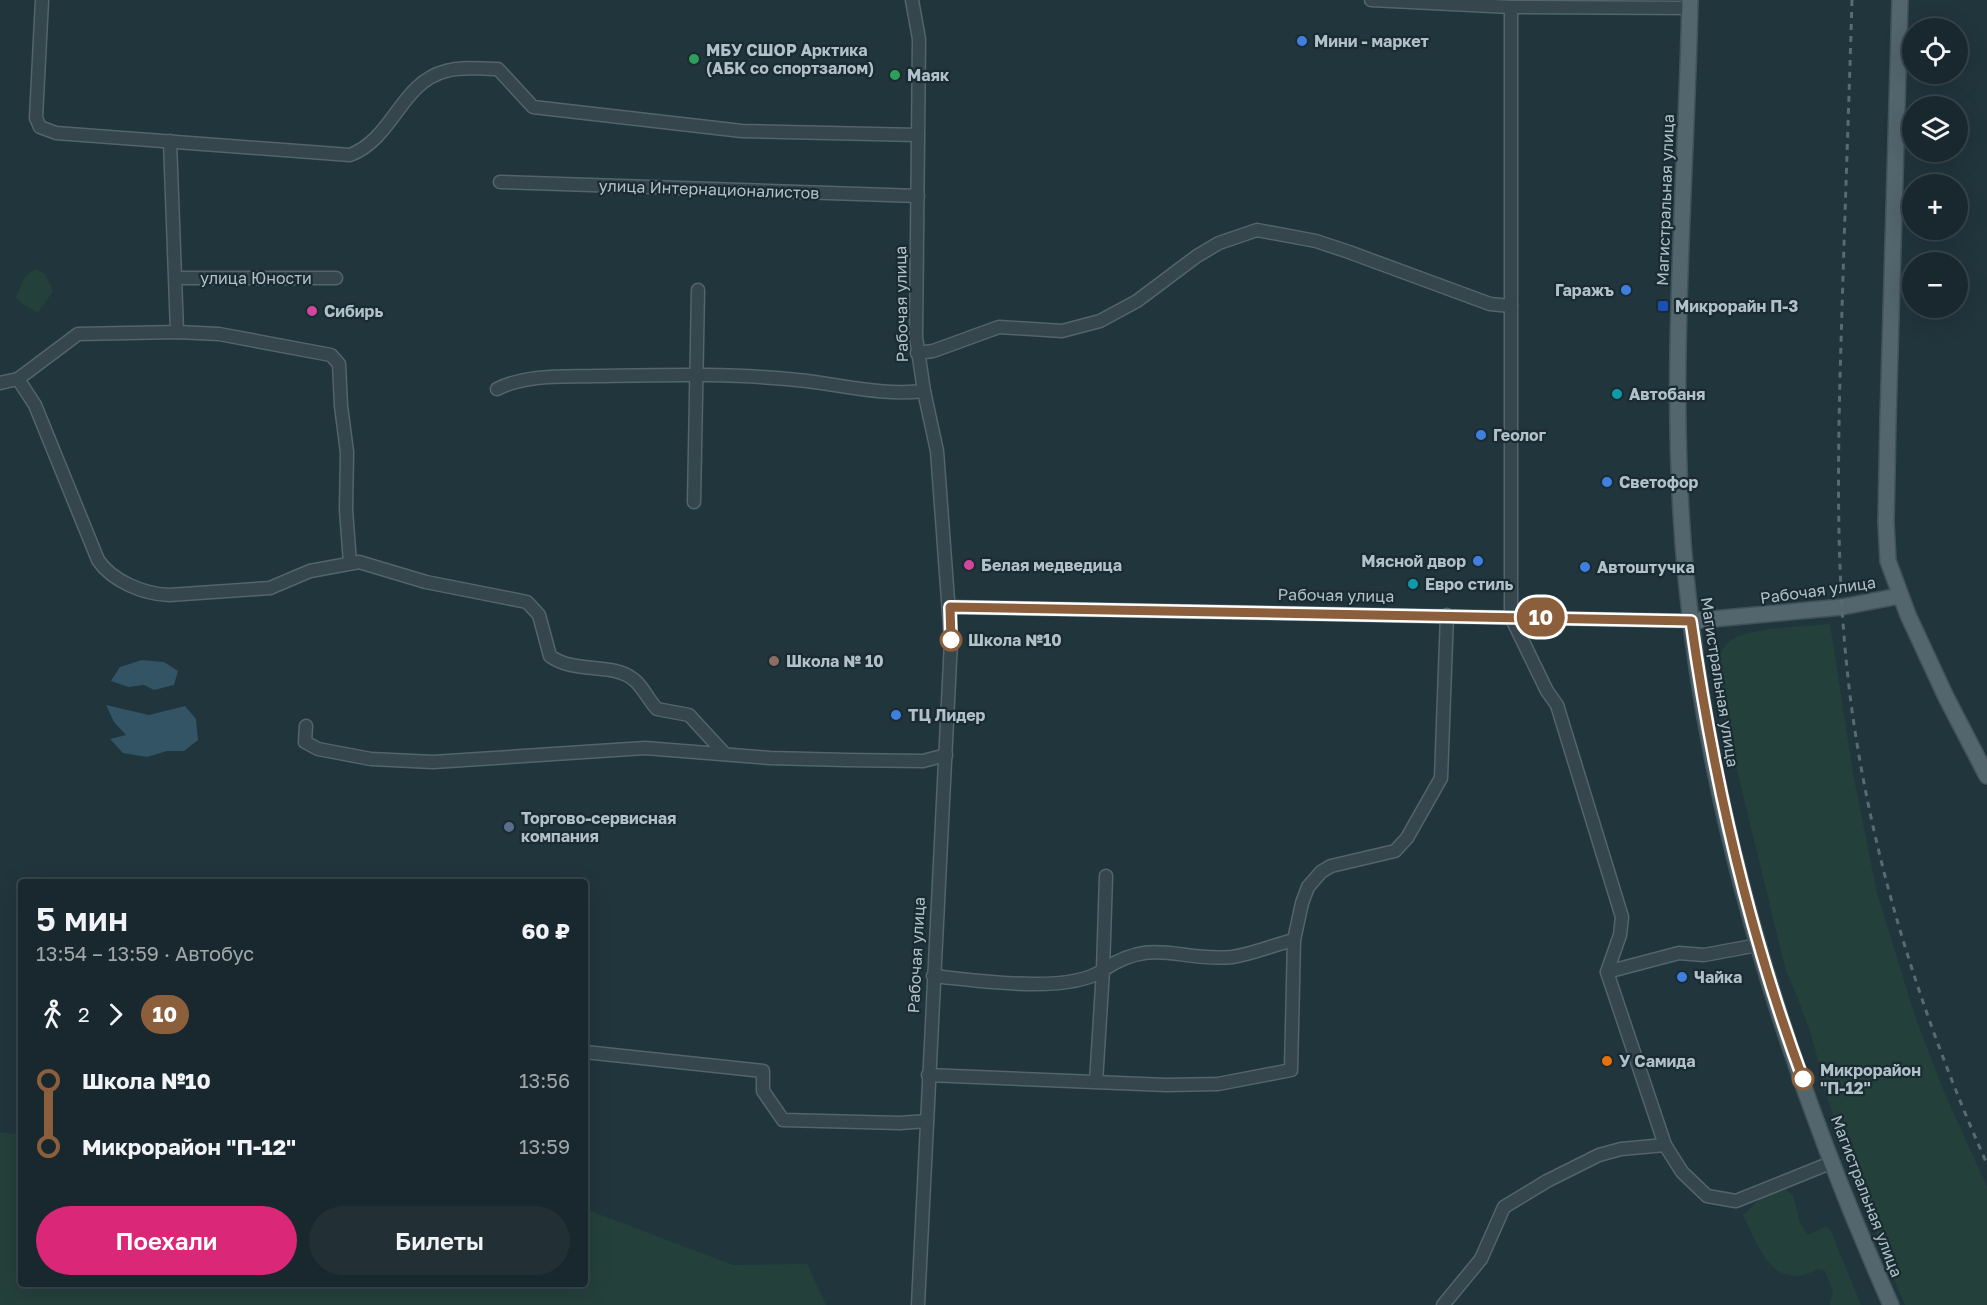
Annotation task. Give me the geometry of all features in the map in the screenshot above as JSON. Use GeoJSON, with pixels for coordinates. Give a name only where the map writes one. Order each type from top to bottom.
{"type":"FeatureCollection","features":[{"type":"Feature","properties":{"kind":"main road"},"geometry":{"type":"LineString","coordinates":[[1900,0],[1886,522],[1888,561],[1899,596],[1946,697],[1987,776]]}},
{"type":"Feature","properties":{"kind":"main road","name":"Магистральная улица"},"geometry":{"type":"LineString","coordinates":[[1690,4],[1678,394],[1682,514],[1691,621],[1704,712],[1721,797],[1758,945],[1833,1162],[1891,1305]]}},
{"type":"Feature","properties":{"kind":"main road","name":"Рабочая улица"},"geometry":{"type":"LineString","coordinates":[[1691,621],[1851,606],[1899,596]]}},
{"type":"Feature","properties":{"kind":"street"},"geometry":{"type":"LineString","coordinates":[[42,0],[36,117],[40,127],[47,132],[170,141],[191,145],[350,155],[373,144],[420,85],[433,76],[462,68],[498,69],[533,107],[742,131],[918,135]]}},
{"type":"Feature","properties":{"kind":"street","name":"Рабочая улица"},"geometry":{"type":"LineString","coordinates":[[912,0],[919,39],[917,353],[937,451],[950,607],[951,667],[933,976],[918,1305]]}},
{"type":"Feature","properties":{"kind":"street"},"geometry":{"type":"LineString","coordinates":[[1371,0],[1511,7],[1690,4]]}},
{"type":"Feature","properties":{"kind":"street"},"geometry":{"type":"LineString","coordinates":[[1511,7],[1511,617],[1547,692],[1557,705],[1622,917],[1620,935],[1607,972],[1665,1144],[1682,1172],[1700,1191],[1718,1200],[1736,1201],[1833,1162]]}},
{"type":"Feature","properties":{"kind":"street"},"geometry":{"type":"LineString","coordinates":[[170,141],[177,332]]}},
{"type":"Feature","properties":{"kind":"street","name":"улица Интернационалистов"},"geometry":{"type":"LineString","coordinates":[[500,182],[918,196]]}},
{"type":"Feature","properties":{"kind":"street"},"geometry":{"type":"LineString","coordinates":[[917,353],[933,351],[999,327],[1062,331],[1100,321],[1137,301],[1197,256],[1219,243],[1257,230],[1316,241],[1490,304],[1511,306]]}},
{"type":"Feature","properties":{"kind":"street","name":"улица Юности"},"geometry":{"type":"LineString","coordinates":[[176,278],[336,278]]}},
{"type":"Feature","properties":{"kind":"street"},"geometry":{"type":"LineString","coordinates":[[694,502],[698,290]]}},
{"type":"Feature","properties":{"kind":"street"},"geometry":{"type":"LineString","coordinates":[[0,383],[18,380],[78,334],[177,332],[228,336],[288,349],[323,352],[336,358],[339,364],[341,406],[347,452],[346,510],[350,563]]}},
{"type":"Feature","properties":{"kind":"street"},"geometry":{"type":"LineString","coordinates":[[497,389],[509,383],[540,378],[695,374],[797,380],[893,394],[924,391]]}},
{"type":"Feature","properties":{"kind":"street"},"geometry":{"type":"LineString","coordinates":[[18,380],[35,405],[98,560],[105,570],[116,578],[156,595],[169,595],[270,588],[310,571],[350,563],[369,564],[426,582],[527,602],[539,615],[550,656],[566,665],[623,674],[634,679],[657,709],[689,715],[726,754]]}},
{"type":"Feature","properties":{"kind":"street","name":"Рабочая улица"},"geometry":{"type":"LineString","coordinates":[[950,607],[1691,621]]}},
{"type":"Feature","properties":{"kind":"street"},"geometry":{"type":"LineString","coordinates":[[928,1075],[1218,1084],[1291,1070],[1294,940],[1302,903],[1314,879],[1321,872],[1339,863],[1395,851],[1407,838],[1441,778],[1447,615]]}},
{"type":"Feature","properties":{"kind":"street"},"geometry":{"type":"LineString","coordinates":[[306,726],[305,742],[311,747],[370,759],[456,762],[645,748],[770,758],[923,761],[946,755]]}},
{"type":"Feature","properties":{"kind":"street"},"geometry":{"type":"LineString","coordinates":[[1096,1082],[1106,876]]}},
{"type":"Feature","properties":{"kind":"street"},"geometry":{"type":"LineString","coordinates":[[933,976],[1001,982],[1067,983],[1086,980],[1126,956],[1142,951],[1230,957],[1294,940]]}},
{"type":"Feature","properties":{"kind":"street"},"geometry":{"type":"LineString","coordinates":[[1607,972],[1679,953],[1704,954],[1758,945]]}},
{"type":"Feature","properties":{"kind":"street"},"geometry":{"type":"LineString","coordinates":[[588,1052],[763,1071],[763,1091],[783,1120],[900,1123],[927,1121]]}},
{"type":"Feature","properties":{"kind":"street"},"geometry":{"type":"LineString","coordinates":[[1443,1305],[1481,1259],[1504,1207],[1546,1181],[1599,1155],[1621,1149],[1665,1144]]}},
{"type":"Feature","properties":{"kind":"green space"},"geometry":{"type":"Polygon","coordinates":[[[35,269],[45,274],[53,291],[38,313],[22,304],[16,297],[25,277],[35,269]]]}},
{"type":"Feature","properties":{"kind":"green space"},"geometry":{"type":"Polygon","coordinates":[[[1830,624],[1853,773],[1877,893],[1916,1019],[1942,1087],[1987,1187],[1987,1305],[1905,1305],[1888,1266],[1823,1086],[1809,1028],[1786,971],[1715,680],[1719,657],[1728,642],[1741,635],[1765,630],[1830,624]]]}},
{"type":"Feature","properties":{"kind":"green space"},"geometry":{"type":"Polygon","coordinates":[[[0,1132],[18,1135],[18,1287],[588,1287],[588,1210],[733,1265],[807,1264],[826,1305],[0,1305],[0,1132]]]}},
{"type":"Feature","properties":{"kind":"green space"},"geometry":{"type":"Polygon","coordinates":[[[1782,1187],[1793,1195],[1800,1223],[1808,1235],[1827,1226],[1831,1231],[1861,1305],[1830,1305],[1833,1291],[1825,1271],[1818,1269],[1803,1275],[1790,1276],[1779,1271],[1762,1253],[1743,1215],[1763,1196],[1782,1187]]]}},
{"type":"Feature","properties":{"kind":"water"},"geometry":{"type":"Polygon","coordinates":[[[142,660],[164,662],[178,671],[174,685],[154,690],[144,685],[128,687],[111,681],[120,667],[142,660]]]}},
{"type":"Feature","properties":{"kind":"water"},"geometry":{"type":"Polygon","coordinates":[[[106,705],[149,715],[185,706],[196,719],[198,740],[184,751],[167,751],[147,757],[123,753],[110,739],[126,735],[114,722],[106,705]]]}},
{"type":"Feature","properties":{"kind":"railway"},"geometry":{"type":"LineString","coordinates":[[1852,0],[1839,457],[1842,605],[1851,703],[1872,822],[1902,938],[1941,1053],[1987,1164]]}},
{"type":"Feature","properties":{"kind":"bus line","name":"10"},"geometry":{"type":"LineString","coordinates":[[951,640],[950,607],[1118,608],[1691,621],[1704,712],[1736,863],[1758,945],[1803,1079]]}},
{"type":"Feature","properties":{"kind":"place","name":"Мини - маркет"},"geometry":{"type":"Point","coordinates":[1302,41]}},
{"type":"Feature","properties":{"kind":"place","name":"МБУ СШОР Арктика (АБК со спортзалом)"},"geometry":{"type":"Point","coordinates":[694,59]}},
{"type":"Feature","properties":{"kind":"place","name":"Маяк"},"geometry":{"type":"Point","coordinates":[895,75]}},
{"type":"Feature","properties":{"kind":"place","name":"Гаражъ"},"geometry":{"type":"Point","coordinates":[1626,290]}},
{"type":"Feature","properties":{"kind":"place","name":"Микрорайн П-3"},"geometry":{"type":"Point","coordinates":[1663,306]}},
{"type":"Feature","properties":{"kind":"place","name":"Сибирь"},"geometry":{"type":"Point","coordinates":[312,311]}},
{"type":"Feature","properties":{"kind":"place","name":"Автобаня"},"geometry":{"type":"Point","coordinates":[1617,394]}},
{"type":"Feature","properties":{"kind":"place","name":"Геолог"},"geometry":{"type":"Point","coordinates":[1481,435]}},
{"type":"Feature","properties":{"kind":"place","name":"Светофор"},"geometry":{"type":"Point","coordinates":[1607,482]}},
{"type":"Feature","properties":{"kind":"place","name":"Мясной двор"},"geometry":{"type":"Point","coordinates":[1478,561]}},
{"type":"Feature","properties":{"kind":"place","name":"Белая медведица"},"geometry":{"type":"Point","coordinates":[969,565]}},
{"type":"Feature","properties":{"kind":"place","name":"Автоштучка"},"geometry":{"type":"Point","coordinates":[1585,567]}},
{"type":"Feature","properties":{"kind":"place","name":"Евро стиль"},"geometry":{"type":"Point","coordinates":[1413,584]}},
{"type":"Feature","properties":{"kind":"place","name":"Школа №10"},"geometry":{"type":"Point","coordinates":[951,640]}},
{"type":"Feature","properties":{"kind":"place","name":"Школа № 10"},"geometry":{"type":"Point","coordinates":[774,661]}},
{"type":"Feature","properties":{"kind":"place","name":"ТЦ Лидер"},"geometry":{"type":"Point","coordinates":[896,715]}},
{"type":"Feature","properties":{"kind":"place","name":"Торгово-сервисная компания"},"geometry":{"type":"Point","coordinates":[509,827]}},
{"type":"Feature","properties":{"kind":"place","name":"Чайка"},"geometry":{"type":"Point","coordinates":[1682,977]}},
{"type":"Feature","properties":{"kind":"place","name":"У Самида"},"geometry":{"type":"Point","coordinates":[1607,1061]}},
{"type":"Feature","properties":{"kind":"place","name":"Микрорайон \"П-12\""},"geometry":{"type":"Point","coordinates":[1803,1079]}}]}
